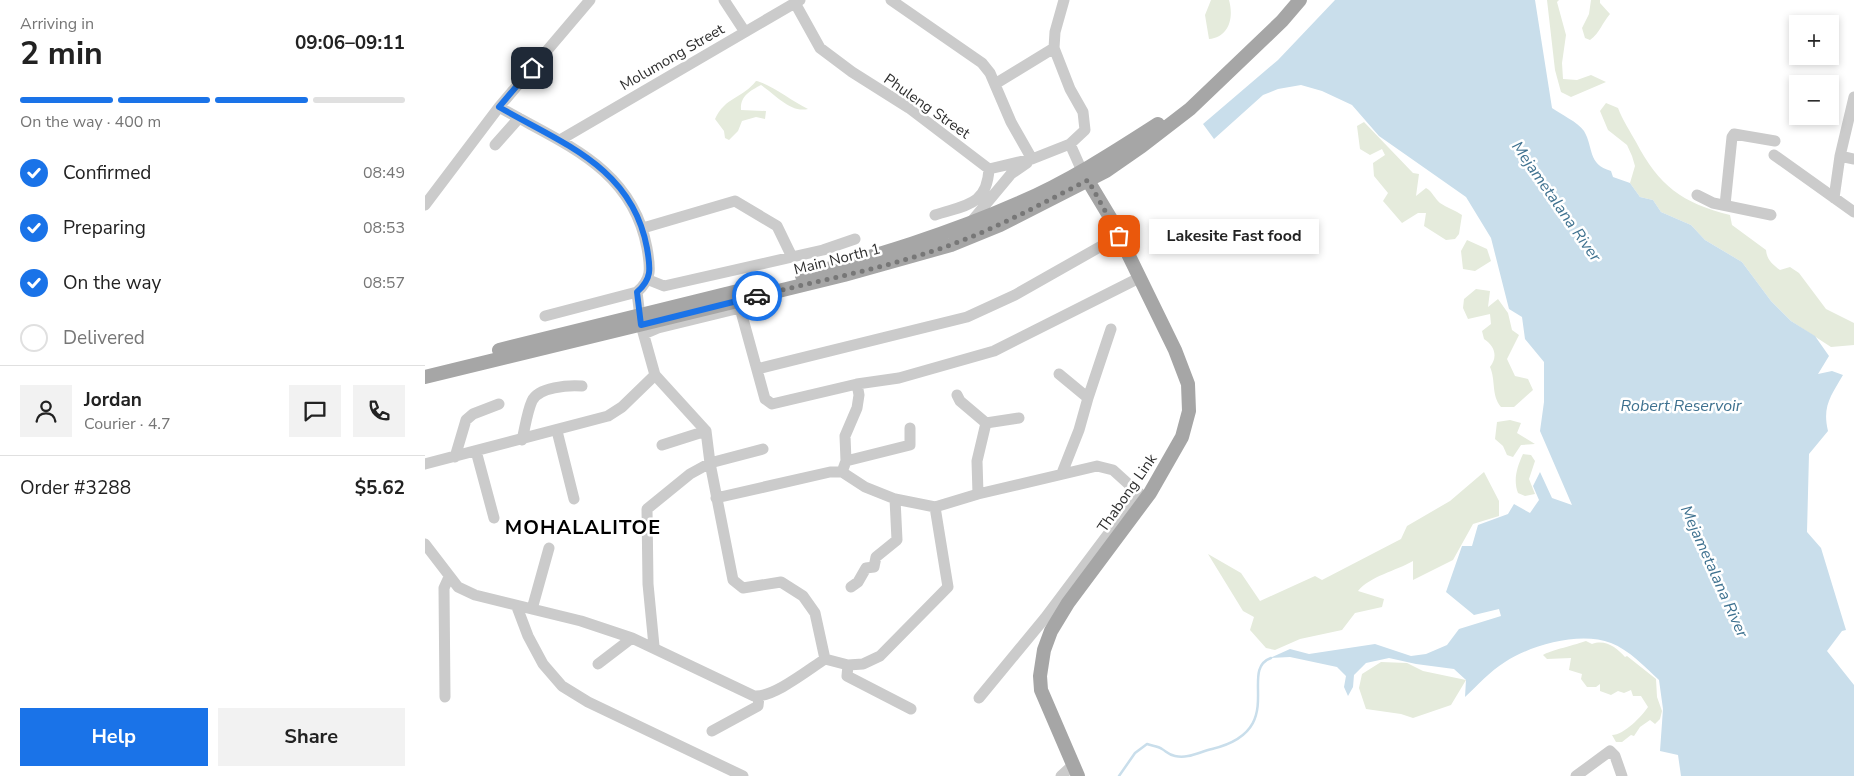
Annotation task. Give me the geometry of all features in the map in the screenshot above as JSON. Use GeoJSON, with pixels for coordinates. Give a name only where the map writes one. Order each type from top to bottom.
{"type":"FeatureCollection","features":[{"type":"Feature","properties":{"kind":"main road","name":"Main North 1"},"geometry":{"type":"LineString","coordinates":[[425,377],[844,275],[951,245],[1000,225],[1085,176],[1218,82],[1282,21],[1300,0]]}},
{"type":"Feature","properties":{"kind":"main road","name":"Main North 1"},"geometry":{"type":"LineString","coordinates":[[425,367],[641,324],[874,257],[971,222],[1085,176]]}},
{"type":"Feature","properties":{"kind":"main road","name":"Thabong Link"},"geometry":{"type":"LineString","coordinates":[[1076,771],[1041,690],[1040,676],[1044,650],[1051,631],[1068,603],[1142,496],[1172,457],[1184,432],[1189,397],[1188,384],[1175,350],[1119,236],[1085,176]]}},
{"type":"Feature","properties":{"kind":"street"},"geometry":{"type":"LineString","coordinates":[[425,205],[499,107],[590,0]]}},
{"type":"Feature","properties":{"kind":"street"},"geometry":{"type":"LineString","coordinates":[[724,0],[745,32]]}},
{"type":"Feature","properties":{"kind":"street"},"geometry":{"type":"LineString","coordinates":[[891,0],[983,63],[995,84],[1011,122],[1033,160]]}},
{"type":"Feature","properties":{"kind":"street"},"geometry":{"type":"LineString","coordinates":[[971,222],[1011,174],[1033,160],[1070,144],[1085,130],[1083,112],[1069,89],[1054,48],[1055,32],[1064,0]]}},
{"type":"Feature","properties":{"kind":"street","name":"Molumong Street"},"geometry":{"type":"LineString","coordinates":[[559,140],[797,2]]}},
{"type":"Feature","properties":{"kind":"street","name":"Phuleng Street"},"geometry":{"type":"LineString","coordinates":[[797,2],[820,48],[852,72],[909,108],[989,169]]}},
{"type":"Feature","properties":{"kind":"street"},"geometry":{"type":"LineString","coordinates":[[995,84],[1054,48]]}},
{"type":"Feature","properties":{"kind":"street"},"geometry":{"type":"LineString","coordinates":[[1834,198],[1840,156],[1854,97]]}},
{"type":"Feature","properties":{"kind":"street"},"geometry":{"type":"LineString","coordinates":[[499,107],[559,140],[613,177],[643,228],[651,272],[649,280],[637,292],[545,316]]}},
{"type":"Feature","properties":{"kind":"street"},"geometry":{"type":"LineString","coordinates":[[495,145],[519,118]]}},
{"type":"Feature","properties":{"kind":"street"},"geometry":{"type":"LineString","coordinates":[[1725,205],[1732,137],[1734,134],[1775,141]]}},
{"type":"Feature","properties":{"kind":"street"},"geometry":{"type":"LineString","coordinates":[[1070,144],[1085,176]]}},
{"type":"Feature","properties":{"kind":"street"},"geometry":{"type":"LineString","coordinates":[[1774,155],[1854,212]]}},
{"type":"Feature","properties":{"kind":"street"},"geometry":{"type":"LineString","coordinates":[[1840,156],[1854,159]]}},
{"type":"Feature","properties":{"kind":"street"},"geometry":{"type":"LineString","coordinates":[[935,215],[977,200],[987,188],[989,169],[1033,160]]}},
{"type":"Feature","properties":{"kind":"street"},"geometry":{"type":"LineString","coordinates":[[1697,195],[1725,205],[1771,215]]}},
{"type":"Feature","properties":{"kind":"street"},"geometry":{"type":"LineString","coordinates":[[643,228],[735,201],[777,226],[792,257]]}},
{"type":"Feature","properties":{"kind":"street"},"geometry":{"type":"LineString","coordinates":[[757,369],[967,317],[1015,295],[1119,236]]}},
{"type":"Feature","properties":{"kind":"street"},"geometry":{"type":"LineString","coordinates":[[649,280],[664,286],[792,257],[855,239]]}},
{"type":"Feature","properties":{"kind":"street"},"geometry":{"type":"LineString","coordinates":[[641,324],[658,328],[740,308],[765,399],[772,404],[857,384],[917,374],[994,351],[1139,278]]}},
{"type":"Feature","properties":{"kind":"street"},"geometry":{"type":"LineString","coordinates":[[637,292],[641,324],[655,375],[706,431],[716,498],[733,580],[743,588],[781,582],[803,596],[815,614],[825,659]]}},
{"type":"Feature","properties":{"kind":"street"},"geometry":{"type":"LineString","coordinates":[[1062,473],[1079,430],[1111,330]]}},
{"type":"Feature","properties":{"kind":"street"},"geometry":{"type":"LineString","coordinates":[[1059,374],[1088,398]]}},
{"type":"Feature","properties":{"kind":"street"},"geometry":{"type":"LineString","coordinates":[[425,464],[557,431],[608,416],[622,407],[655,375]]}},
{"type":"Feature","properties":{"kind":"street"},"geometry":{"type":"LineString","coordinates":[[857,384],[859,395],[857,408],[845,436],[844,467],[865,487],[895,499],[935,507],[978,494],[1097,466],[1113,470],[1142,496],[979,698]]}},
{"type":"Feature","properties":{"kind":"street"},"geometry":{"type":"LineString","coordinates":[[522,440],[532,400],[536,396],[540,393],[570,385],[582,386]]}},
{"type":"Feature","properties":{"kind":"street"},"geometry":{"type":"LineString","coordinates":[[957,396],[959,401],[986,423],[1019,418]]}},
{"type":"Feature","properties":{"kind":"street"},"geometry":{"type":"LineString","coordinates":[[455,457],[466,420],[473,414],[499,404]]}},
{"type":"Feature","properties":{"kind":"street"},"geometry":{"type":"LineString","coordinates":[[978,494],[977,462],[986,423]]}},
{"type":"Feature","properties":{"kind":"street"},"geometry":{"type":"LineString","coordinates":[[716,498],[830,472],[911,445],[910,428]]}},
{"type":"Feature","properties":{"kind":"street"},"geometry":{"type":"LineString","coordinates":[[557,431],[574,499]]}},
{"type":"Feature","properties":{"kind":"street"},"geometry":{"type":"LineString","coordinates":[[662,445],[706,431]]}},
{"type":"Feature","properties":{"kind":"street"},"geometry":{"type":"LineString","coordinates":[[654,646],[648,584],[647,509],[689,474],[710,463],[763,449]]}},
{"type":"Feature","properties":{"kind":"street"},"geometry":{"type":"LineString","coordinates":[[476,451],[494,518]]}},
{"type":"Feature","properties":{"kind":"street"},"geometry":{"type":"LineString","coordinates":[[851,587],[858,582],[866,568],[874,567],[876,557],[897,540],[895,499]]}},
{"type":"Feature","properties":{"kind":"street"},"geometry":{"type":"LineString","coordinates":[[425,544],[458,587],[475,595],[517,607],[581,620],[632,638],[654,646],[730,685],[759,697],[771,693],[825,659],[848,665],[863,664],[880,656],[948,587],[935,507]]}},
{"type":"Feature","properties":{"kind":"street"},"geometry":{"type":"LineString","coordinates":[[532,609],[549,548]]}},
{"type":"Feature","properties":{"kind":"street"},"geometry":{"type":"LineString","coordinates":[[445,697],[443,588],[449,577]]}},
{"type":"Feature","properties":{"kind":"street"},"geometry":{"type":"LineString","coordinates":[[517,607],[528,636],[543,664],[562,686],[587,702],[743,776]]}},
{"type":"Feature","properties":{"kind":"street"},"geometry":{"type":"LineString","coordinates":[[598,664],[632,638]]}},
{"type":"Feature","properties":{"kind":"street"},"geometry":{"type":"LineString","coordinates":[[848,665],[847,676],[911,709]]}},
{"type":"Feature","properties":{"kind":"street"},"geometry":{"type":"LineString","coordinates":[[712,731],[758,706],[759,697]]}},
{"type":"Feature","properties":{"kind":"street"},"geometry":{"type":"LineString","coordinates":[[1576,776],[1609,751],[1615,756],[1622,776]]}},
{"type":"Feature","properties":{"kind":"street"},"geometry":{"type":"LineString","coordinates":[[1061,776],[1076,771]]}},
{"type":"Feature","properties":{"kind":"green space"},"geometry":{"type":"Polygon","coordinates":[[[1211,0],[1229,0],[1231,13],[1225,31],[1221,35],[1209,39],[1205,15],[1211,0]]]}},
{"type":"Feature","properties":{"kind":"green space"},"geometry":{"type":"Polygon","coordinates":[[[1547,0],[1559,0],[1557,2],[1566,35],[1562,63],[1563,79],[1577,80],[1591,75],[1606,82],[1571,97],[1561,92],[1555,70],[1547,0]]]}},
{"type":"Feature","properties":{"kind":"green space"},"geometry":{"type":"Polygon","coordinates":[[[1591,0],[1600,0],[1600,3],[1610,14],[1590,40],[1585,38],[1582,28],[1589,14],[1591,0]]]}},
{"type":"Feature","properties":{"kind":"green space"},"geometry":{"type":"Polygon","coordinates":[[[756,81],[767,85],[808,109],[789,106],[761,85],[744,98],[741,110],[766,111],[765,119],[756,117],[742,121],[738,131],[729,140],[725,138],[724,131],[715,119],[724,106],[746,91],[756,81]]]}},
{"type":"Feature","properties":{"kind":"green space"},"geometry":{"type":"Polygon","coordinates":[[[1606,103],[1618,108],[1624,122],[1645,157],[1663,181],[1685,198],[1698,205],[1730,215],[1732,225],[1766,250],[1769,259],[1775,266],[1780,270],[1790,267],[1799,273],[1826,309],[1854,323],[1854,345],[1831,347],[1791,321],[1771,301],[1742,262],[1705,240],[1691,225],[1661,212],[1653,200],[1640,197],[1630,183],[1635,166],[1627,145],[1608,130],[1600,111],[1606,103]]]}},
{"type":"Feature","properties":{"kind":"green space"},"geometry":{"type":"Polygon","coordinates":[[[1364,122],[1413,173],[1419,174],[1416,196],[1426,188],[1440,203],[1462,215],[1459,234],[1455,239],[1446,240],[1424,226],[1426,213],[1418,213],[1402,223],[1383,201],[1388,193],[1374,176],[1373,163],[1385,155],[1382,149],[1370,155],[1360,149],[1357,126],[1364,122]]]}},
{"type":"Feature","properties":{"kind":"green space"},"geometry":{"type":"Polygon","coordinates":[[[1467,240],[1487,249],[1491,261],[1475,271],[1463,269],[1461,251],[1467,240]]]}},
{"type":"Feature","properties":{"kind":"green space"},"geometry":{"type":"Polygon","coordinates":[[[1476,289],[1490,291],[1488,307],[1498,299],[1508,313],[1512,330],[1519,335],[1507,359],[1515,376],[1528,379],[1533,390],[1514,407],[1501,407],[1496,398],[1490,367],[1495,356],[1493,348],[1484,339],[1482,331],[1491,324],[1490,314],[1468,319],[1463,308],[1464,299],[1476,289]]]}},
{"type":"Feature","properties":{"kind":"green space"},"geometry":{"type":"Polygon","coordinates":[[[1510,420],[1521,423],[1517,433],[1535,444],[1521,445],[1513,457],[1507,455],[1503,446],[1495,439],[1497,422],[1510,420]]]}},
{"type":"Feature","properties":{"kind":"green space"},"geometry":{"type":"Polygon","coordinates":[[[1523,454],[1531,455],[1535,461],[1529,479],[1535,494],[1525,496],[1518,493],[1516,483],[1517,469],[1523,454]]]}},
{"type":"Feature","properties":{"kind":"green space"},"geometry":{"type":"Polygon","coordinates":[[[1484,472],[1499,501],[1499,516],[1473,524],[1453,560],[1413,580],[1413,561],[1369,581],[1358,591],[1384,599],[1382,607],[1355,613],[1342,630],[1300,639],[1275,650],[1266,648],[1250,630],[1254,617],[1243,611],[1208,554],[1241,573],[1260,601],[1315,576],[1322,580],[1401,539],[1407,526],[1450,501],[1484,472]]]}},
{"type":"Feature","properties":{"kind":"green space"},"geometry":{"type":"Polygon","coordinates":[[[1586,641],[1592,644],[1602,643],[1611,645],[1656,679],[1657,697],[1662,711],[1660,719],[1655,724],[1650,720],[1640,727],[1634,736],[1631,735],[1622,742],[1616,742],[1612,735],[1627,729],[1648,707],[1641,696],[1633,696],[1631,690],[1624,693],[1618,691],[1611,695],[1600,691],[1600,684],[1596,687],[1587,687],[1581,679],[1582,674],[1569,670],[1571,658],[1547,659],[1543,655],[1586,641]]]}},
{"type":"Feature","properties":{"kind":"green space"},"geometry":{"type":"Polygon","coordinates":[[[1381,662],[1407,663],[1423,671],[1466,680],[1451,705],[1413,718],[1401,714],[1366,709],[1359,688],[1362,674],[1381,662]]]}},
{"type":"Feature","properties":{"kind":"water","name":"Robert Reservoir"},"geometry":{"type":"Polygon","coordinates":[[[1335,0],[1535,0],[1552,108],[1573,121],[1584,131],[1595,160],[1603,168],[1611,171],[1613,177],[1630,183],[1640,197],[1653,200],[1661,212],[1691,225],[1705,240],[1742,262],[1771,301],[1791,321],[1815,336],[1829,356],[1818,374],[1832,371],[1843,375],[1831,395],[1827,408],[1826,422],[1828,431],[1809,454],[1807,532],[1821,548],[1846,630],[1842,631],[1827,651],[1854,685],[1854,776],[1681,776],[1678,755],[1660,751],[1663,709],[1659,680],[1637,659],[1618,646],[1599,640],[1571,639],[1528,650],[1499,666],[1465,697],[1466,680],[1454,669],[1389,658],[1366,663],[1354,675],[1353,687],[1348,696],[1344,687],[1346,676],[1337,667],[1290,657],[1270,658],[1290,649],[1309,654],[1375,644],[1411,656],[1426,654],[1447,645],[1459,629],[1501,616],[1499,609],[1474,615],[1446,592],[1462,546],[1472,546],[1478,525],[1508,514],[1514,504],[1530,513],[1539,500],[1533,486],[1540,472],[1552,498],[1572,505],[1540,431],[1544,402],[1544,362],[1525,339],[1522,317],[1509,309],[1491,238],[1466,197],[1379,136],[1352,105],[1322,91],[1301,85],[1278,89],[1263,95],[1214,139],[1203,124],[1278,60],[1335,0]]]}},
{"type":"Feature","properties":{"kind":"waterway"},"geometry":{"type":"LineString","coordinates":[[1119,776],[1135,753],[1147,744],[1160,748],[1173,756],[1184,757],[1236,740],[1249,728],[1256,715],[1258,675],[1262,665],[1271,658]]}},
{"type":"Feature","properties":{"kind":"way so far"},"geometry":{"type":"LineString","coordinates":[[757,296],[844,275],[951,245],[1000,225],[1088,180],[1119,236]]}},
{"type":"Feature","properties":{"kind":"place","name":"Lakesite Fast food"},"geometry":{"type":"Point","coordinates":[1119,236]}},
{"type":"Feature","properties":{"kind":"district","name":"MOHALALITOE"},"geometry":{"type":"Point","coordinates":[583,527]}},
{"type":"Feature","properties":{"kind":"route"},"geometry":{"type":"LineString","coordinates":[[532,68],[499,107],[590,159],[617,182],[643,228],[651,272],[649,280],[637,292],[641,325],[757,296]]}},
{"type":"Feature","properties":{"kind":"water label","name":"Mejametalana River"},"geometry":{"type":"Point","coordinates":[1557,201]}},
{"type":"Feature","properties":{"kind":"water label","name":"Mejametalana River"},"geometry":{"type":"Point","coordinates":[1715,571]}}]}
